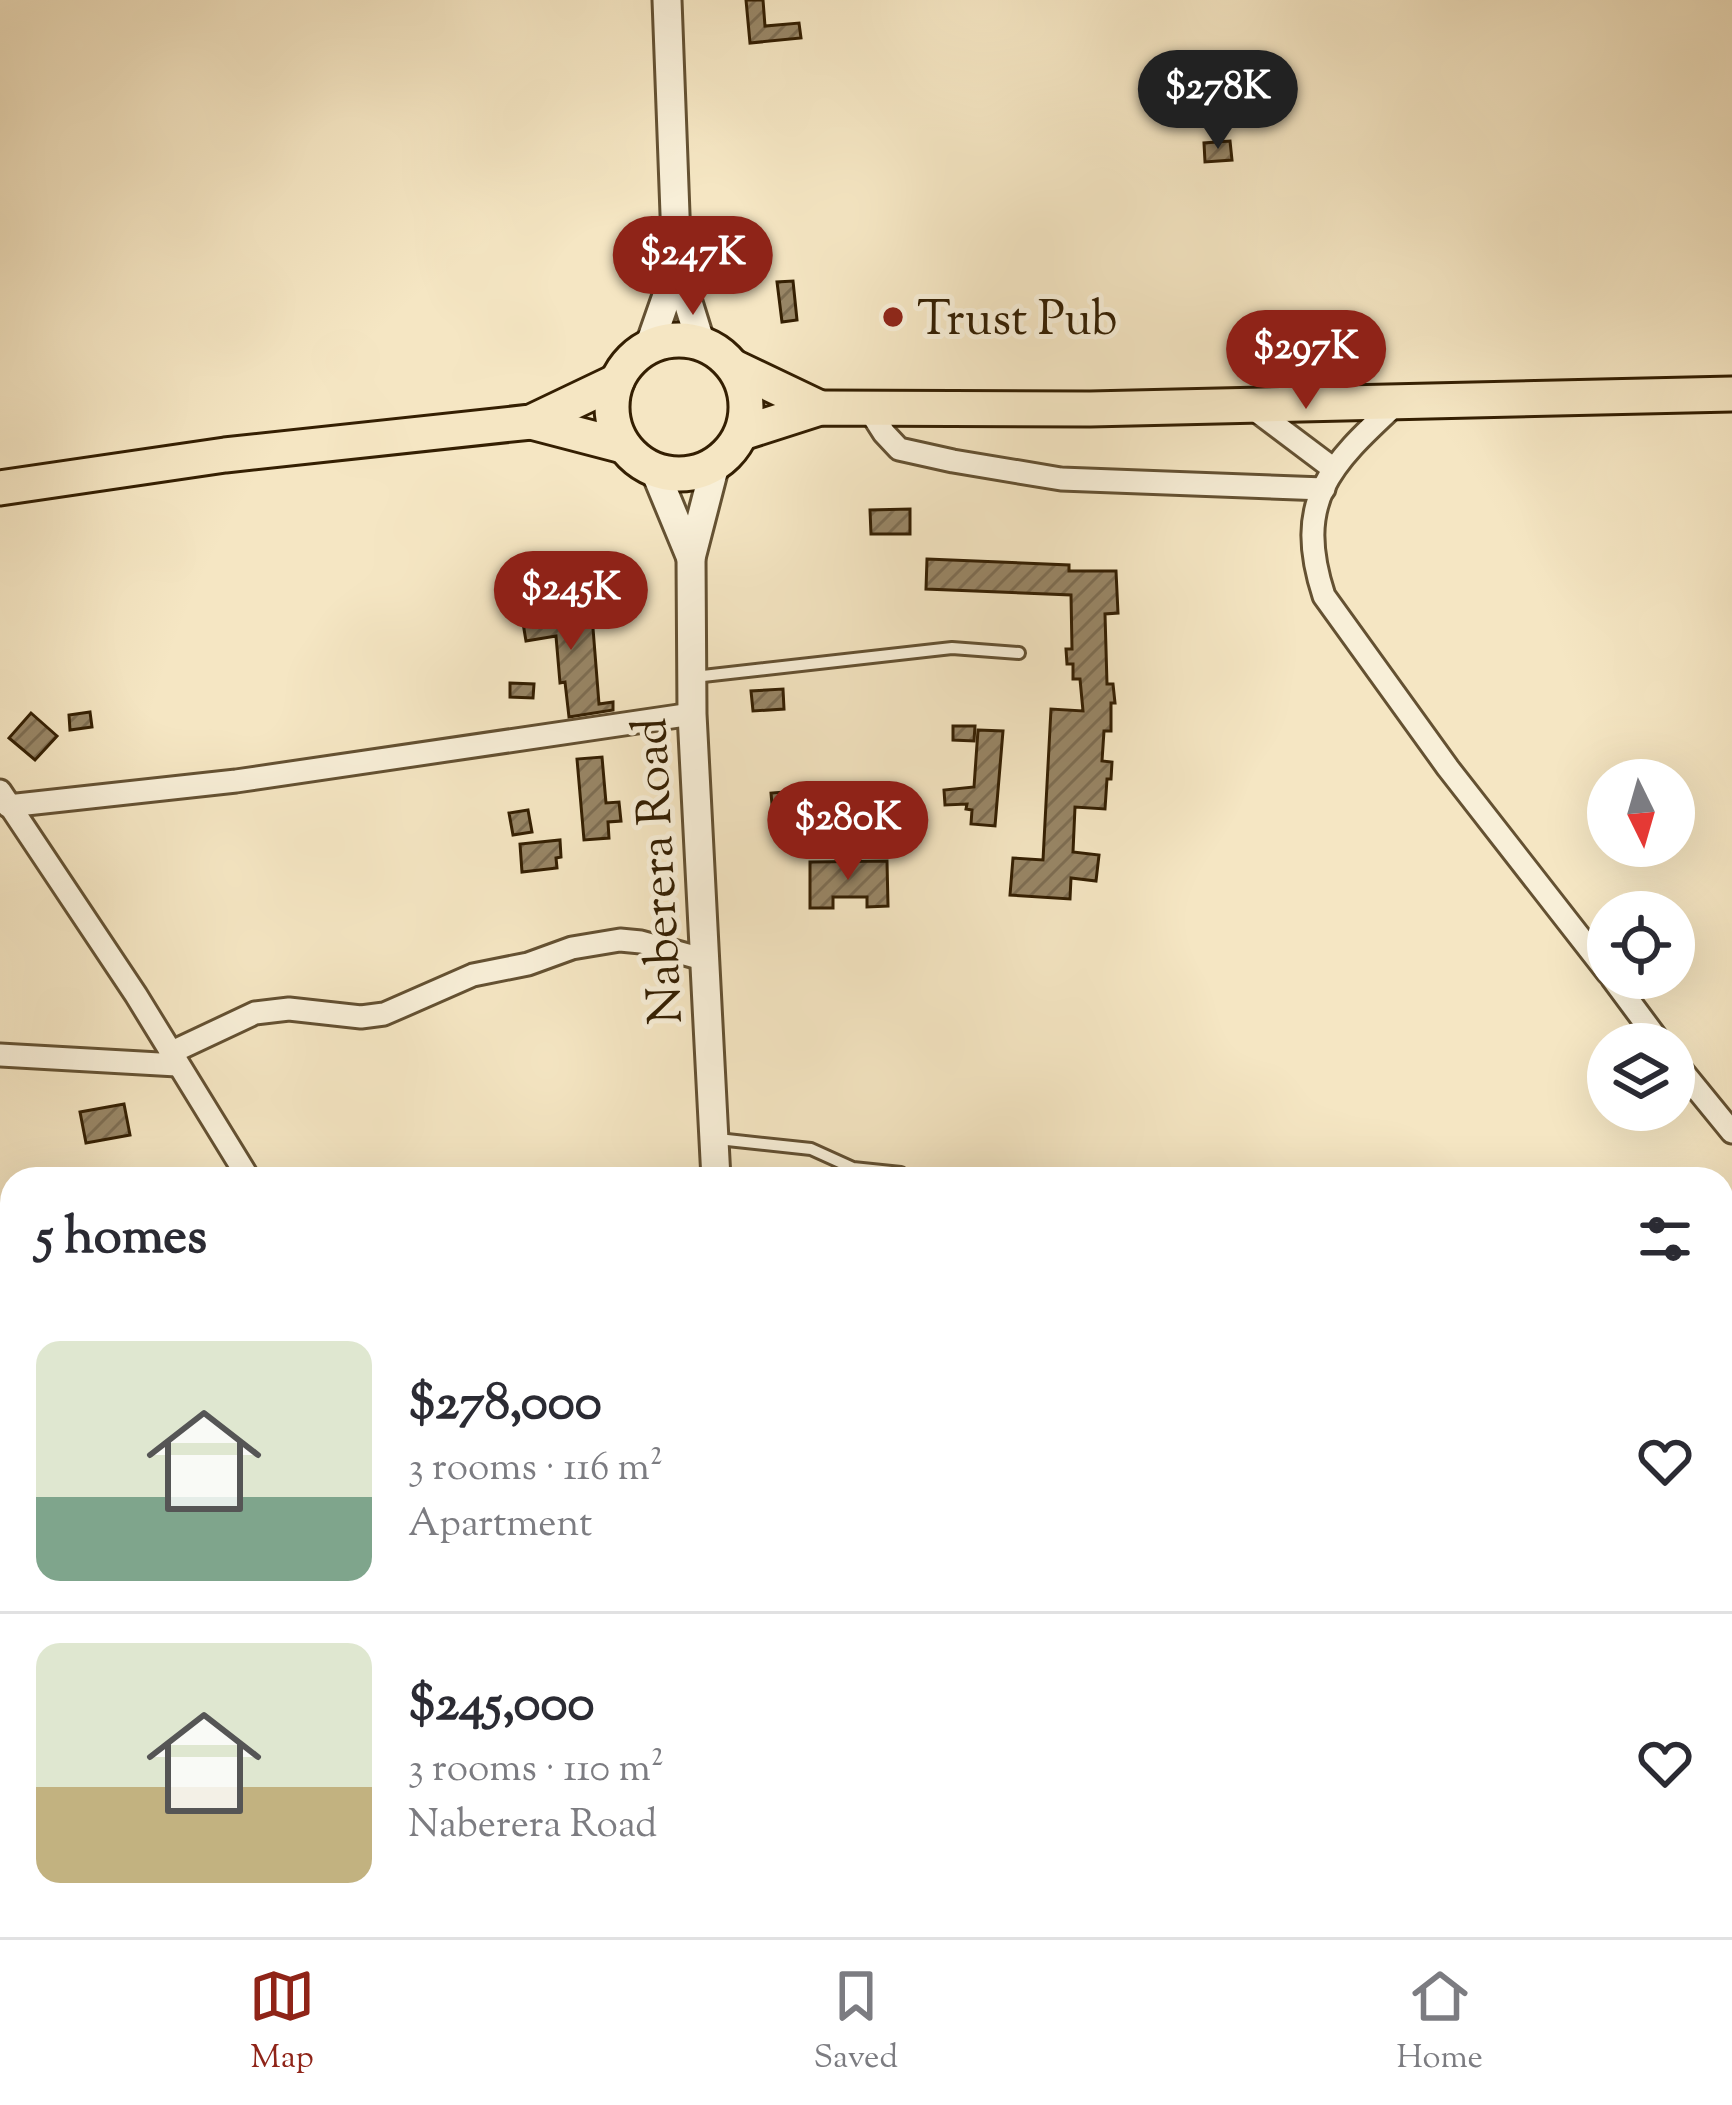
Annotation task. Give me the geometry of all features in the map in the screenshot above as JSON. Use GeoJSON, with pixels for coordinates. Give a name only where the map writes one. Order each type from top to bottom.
{"type":"FeatureCollection","features":[{"type":"Feature","properties":{"kind":"main road"},"geometry":{"type":"LineString","coordinates":[[623,446],[614,425],[617,381],[630,361],[649,347],[684,340],[719,353],[734,367],[820,408]]}},
{"type":"Feature","properties":{"kind":"main road"},"geometry":{"type":"LineString","coordinates":[[531,422],[623,446],[655,471],[696,473],[716,465],[742,433],[745,388],[734,367]]}},
{"type":"Feature","properties":{"kind":"main road"},"geometry":{"type":"LineString","coordinates":[[0,488],[225,454],[531,422],[617,381]]}},
{"type":"Feature","properties":{"kind":"main road"},"geometry":{"type":"LineString","coordinates":[[742,433],[820,408],[1396,404],[1732,394]]}},
{"type":"Feature","properties":{"kind":"street"},"geometry":{"type":"LineString","coordinates":[[667,0],[677,267],[701,344]]}},
{"type":"Feature","properties":{"kind":"street"},"geometry":{"type":"LineString","coordinates":[[649,347],[677,267]]}},
{"type":"Feature","properties":{"kind":"street"},"geometry":{"type":"LineString","coordinates":[[1246,403],[1328,478]]}},
{"type":"Feature","properties":{"kind":"street"},"geometry":{"type":"LineString","coordinates":[[1396,404],[1328,478],[1310,527],[1314,566],[1324,596],[1448,768],[1587,946]]}},
{"type":"Feature","properties":{"kind":"street"},"geometry":{"type":"LineString","coordinates":[[871,411],[899,448],[1061,479],[1328,478]]}},
{"type":"Feature","properties":{"kind":"street","name":"Naberera Road"},"geometry":{"type":"LineString","coordinates":[[715,1167],[692,714],[691,558],[716,465]]}},
{"type":"Feature","properties":{"kind":"street","name":"Naberera Road"},"geometry":{"type":"LineString","coordinates":[[655,471],[691,558]]}},
{"type":"Feature","properties":{"kind":"street"},"geometry":{"type":"LineString","coordinates":[[241,1167],[126,980],[4,798],[259,778],[692,714]]}},
{"type":"Feature","properties":{"kind":"street"},"geometry":{"type":"LineString","coordinates":[[0,1055],[134,1066],[173,1059],[255,1012],[289,1009],[361,1017],[383,1013],[473,975],[620,940],[706,960]]}},
{"type":"Feature","properties":{"kind":"street"},"geometry":{"type":"LineString","coordinates":[[1695,1087],[1732,1132]]}},
{"type":"Feature","properties":{"kind":"lane"},"geometry":{"type":"LineString","coordinates":[[692,677],[952,648],[1018,653]]}},
{"type":"Feature","properties":{"kind":"lane"},"geometry":{"type":"LineString","coordinates":[[714,1138],[812,1148],[851,1167]]}},
{"type":"Feature","properties":{"kind":"building"},"geometry":{"type":"Polygon","coordinates":[[[746,0],[763,0],[765,26],[799,23],[801,38],[750,43],[746,0]]]}},
{"type":"Feature","properties":{"kind":"building"},"geometry":{"type":"Polygon","coordinates":[[[1199,67],[1199,87],[1205,87],[1200,112],[1182,113],[1182,98],[1161,98],[1161,77],[1169,77],[1169,68],[1199,67]]]}},
{"type":"Feature","properties":{"kind":"building"},"geometry":{"type":"Polygon","coordinates":[[[1230,141],[1232,160],[1205,162],[1204,143],[1230,141]]]}},
{"type":"Feature","properties":{"kind":"building"},"geometry":{"type":"Polygon","coordinates":[[[793,281],[797,320],[782,322],[777,282],[793,281]]]}},
{"type":"Feature","properties":{"kind":"building"},"geometry":{"type":"Polygon","coordinates":[[[910,509],[910,534],[871,534],[870,510],[910,509]]]}},
{"type":"Feature","properties":{"kind":"building"},"geometry":{"type":"Polygon","coordinates":[[[927,559],[1116,571],[1118,613],[1105,614],[1107,684],[1113,684],[1115,703],[1111,703],[1111,731],[1104,731],[1102,761],[1112,762],[1111,779],[1107,779],[1105,809],[1075,807],[1073,852],[1099,855],[1096,881],[1071,878],[1070,899],[1010,895],[1013,858],[1043,860],[1051,709],[1083,711],[1080,679],[1073,679],[1073,664],[1067,664],[1066,649],[1072,649],[1071,595],[926,589],[927,559]]]}},
{"type":"Feature","properties":{"kind":"building"},"geometry":{"type":"Polygon","coordinates":[[[591,603],[599,704],[613,702],[613,710],[569,717],[556,636],[526,641],[521,611],[591,603]]]}},
{"type":"Feature","properties":{"kind":"building"},"geometry":{"type":"Polygon","coordinates":[[[510,683],[534,684],[533,698],[510,697],[510,683]]]}},
{"type":"Feature","properties":{"kind":"building"},"geometry":{"type":"Polygon","coordinates":[[[783,689],[784,709],[753,711],[751,691],[783,689]]]}},
{"type":"Feature","properties":{"kind":"building"},"geometry":{"type":"Polygon","coordinates":[[[90,712],[92,727],[70,730],[69,715],[90,712]]]}},
{"type":"Feature","properties":{"kind":"building"},"geometry":{"type":"Polygon","coordinates":[[[31,713],[57,736],[35,760],[9,738],[31,713]]]}},
{"type":"Feature","properties":{"kind":"building"},"geometry":{"type":"Polygon","coordinates":[[[953,726],[975,726],[974,741],[953,740],[953,726]]]}},
{"type":"Feature","properties":{"kind":"building"},"geometry":{"type":"Polygon","coordinates":[[[978,730],[1003,731],[995,826],[971,824],[972,810],[966,809],[967,804],[945,805],[944,790],[974,787],[978,730]]]}},
{"type":"Feature","properties":{"kind":"building"},"geometry":{"type":"Polygon","coordinates":[[[602,757],[606,803],[619,802],[621,821],[608,822],[609,838],[584,840],[577,759],[602,757]]]}},
{"type":"Feature","properties":{"kind":"building"},"geometry":{"type":"Polygon","coordinates":[[[796,791],[797,814],[773,816],[771,793],[796,791]]]}},
{"type":"Feature","properties":{"kind":"building"},"geometry":{"type":"Polygon","coordinates":[[[528,810],[532,832],[513,835],[509,813],[528,810]]]}},
{"type":"Feature","properties":{"kind":"building"},"geometry":{"type":"Polygon","coordinates":[[[560,840],[557,868],[522,872],[520,844],[560,840]]]}},
{"type":"Feature","properties":{"kind":"building"},"geometry":{"type":"Polygon","coordinates":[[[887,861],[888,906],[867,907],[867,897],[833,897],[833,908],[810,908],[810,862],[887,861]]]}},
{"type":"Feature","properties":{"kind":"building"},"geometry":{"type":"Polygon","coordinates":[[[124,1104],[130,1135],[86,1143],[80,1112],[124,1104]]]}},
{"type":"Feature","properties":{"kind":"place","name":"Trust Pub"},"geometry":{"type":"Point","coordinates":[893,317]}}]}
